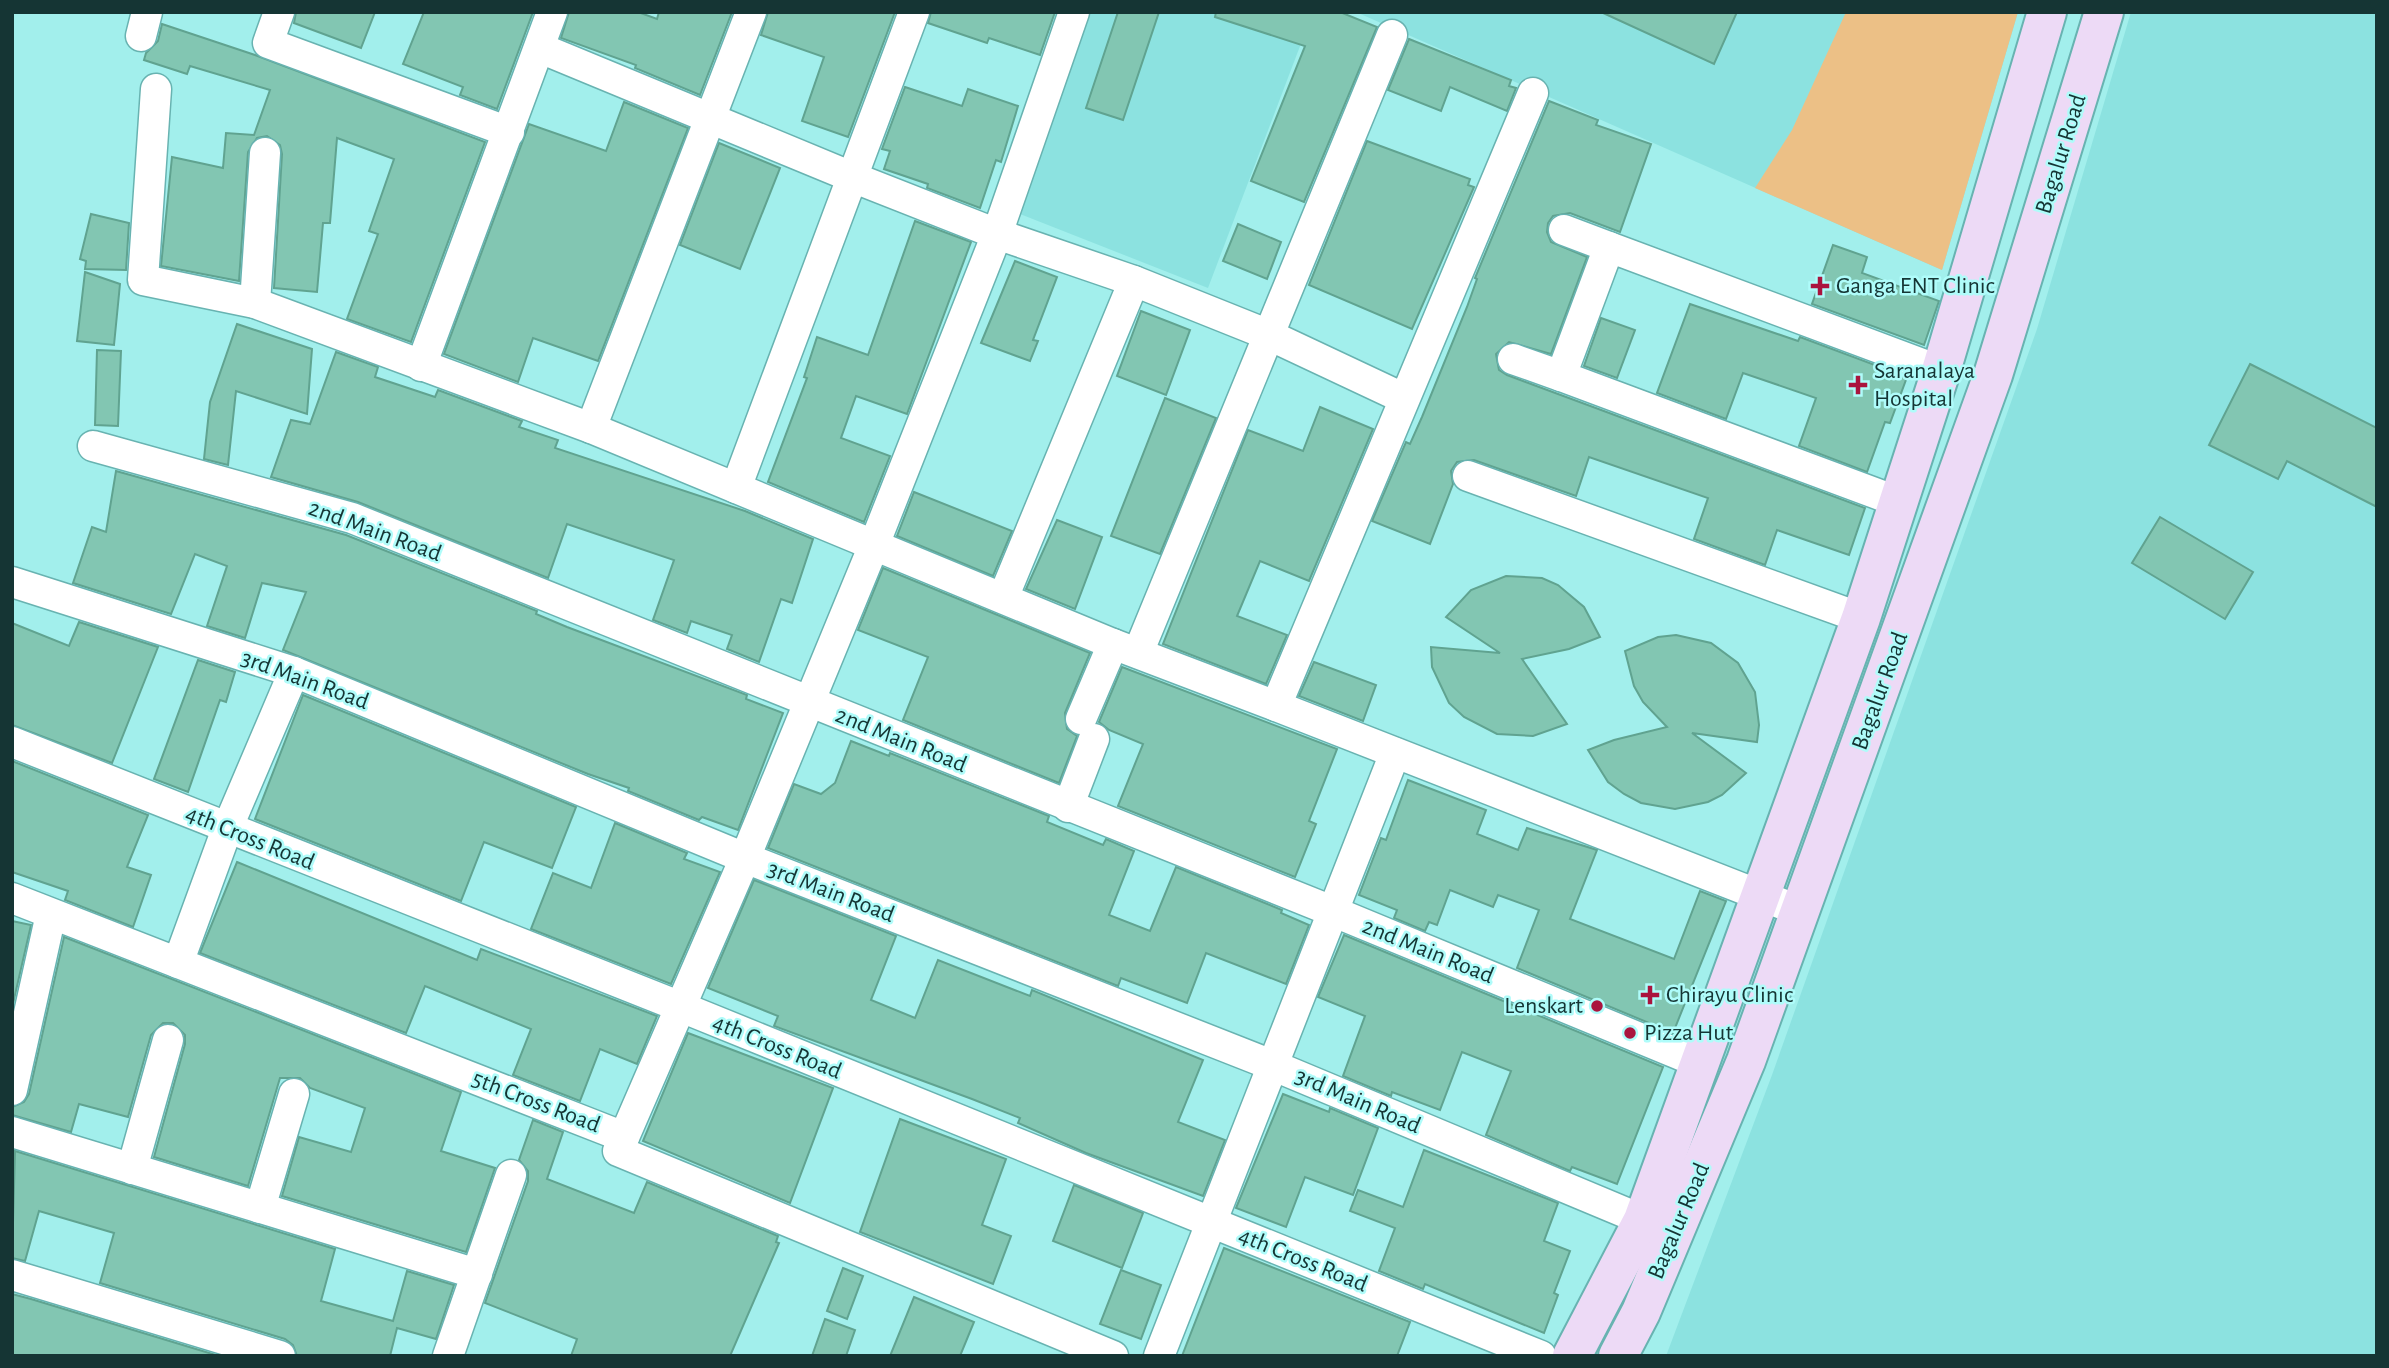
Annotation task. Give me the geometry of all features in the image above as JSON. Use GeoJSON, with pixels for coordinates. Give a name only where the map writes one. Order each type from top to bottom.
{"type":"FeatureCollection","features":[{"type":"Feature","properties":{"kind":"main road","name":"Bagalur Road"},"geometry":{"type":"LineString","coordinates":[[1572,1356],[1643,1220],[1861,618],[1941,371],[2046,12]]}},
{"type":"Feature","properties":{"kind":"main road","name":"Bagalur Road"},"geometry":{"type":"LineString","coordinates":[[1618,1356],[1641,1312],[1746,1061],[1993,375],[2104,12]]}},
{"type":"Feature","properties":{"kind":"street"},"geometry":{"type":"LineString","coordinates":[[279,12],[268,43],[509,132]]}},
{"type":"Feature","properties":{"kind":"street"},"geometry":{"type":"LineString","coordinates":[[421,366],[552,12]]}},
{"type":"Feature","properties":{"kind":"street"},"geometry":{"type":"LineString","coordinates":[[591,428],[751,12]]}},
{"type":"Feature","properties":{"kind":"street"},"geometry":{"type":"LineString","coordinates":[[736,488],[914,12]]}},
{"type":"Feature","properties":{"kind":"street"},"geometry":{"type":"LineString","coordinates":[[624,1137],[745,858],[874,545],[997,234],[1074,12]]}},
{"type":"Feature","properties":{"kind":"street"},"geometry":{"type":"LineString","coordinates":[[1068,807],[1087,729],[1269,335],[1392,35]]}},
{"type":"Feature","properties":{"kind":"street"},"geometry":{"type":"LineString","coordinates":[[540,48],[852,177],[997,234],[1134,281],[1269,335],[1403,398]]}},
{"type":"Feature","properties":{"kind":"street"},"geometry":{"type":"LineString","coordinates":[[156,89],[142,280],[255,303],[591,428],[1125,649],[1800,911]]}},
{"type":"Feature","properties":{"kind":"street"},"geometry":{"type":"LineString","coordinates":[[1276,706],[1533,93]]}},
{"type":"Feature","properties":{"kind":"street"},"geometry":{"type":"LineString","coordinates":[[255,303],[265,153]]}},
{"type":"Feature","properties":{"kind":"street"},"geometry":{"type":"LineString","coordinates":[[1564,230],[1941,371]]}},
{"type":"Feature","properties":{"kind":"street"},"geometry":{"type":"LineString","coordinates":[[1561,376],[1609,247]]}},
{"type":"Feature","properties":{"kind":"street"},"geometry":{"type":"LineString","coordinates":[[1003,598],[1134,281]]}},
{"type":"Feature","properties":{"kind":"street"},"geometry":{"type":"LineString","coordinates":[[1513,359],[1899,502]]}},
{"type":"Feature","properties":{"kind":"street","name":"2nd Main Road"},"geometry":{"type":"LineString","coordinates":[[93,446],[352,518],[1332,911],[1700,1063]]}},
{"type":"Feature","properties":{"kind":"street"},"geometry":{"type":"LineString","coordinates":[[1468,476],[1861,618]]}},
{"type":"Feature","properties":{"kind":"street","name":"3rd Main Road"},"geometry":{"type":"LineString","coordinates":[[12,582],[294,672],[745,858],[1272,1065],[1643,1220]]}},
{"type":"Feature","properties":{"kind":"street"},"geometry":{"type":"LineString","coordinates":[[178,962],[227,829],[294,672]]}},
{"type":"Feature","properties":{"kind":"street","name":"4th Cross Road"},"geometry":{"type":"LineString","coordinates":[[12,742],[681,1007],[1541,1356]]}},
{"type":"Feature","properties":{"kind":"street"},"geometry":{"type":"LineString","coordinates":[[1159,1356],[1395,753]]}},
{"type":"Feature","properties":{"kind":"street","name":"5th Cross Road"},"geometry":{"type":"LineString","coordinates":[[12,898],[624,1137],[618,1152],[1113,1356]]}},
{"type":"Feature","properties":{"kind":"street"},"geometry":{"type":"LineString","coordinates":[[12,1090],[51,914]]}},
{"type":"Feature","properties":{"kind":"street"},"geometry":{"type":"LineString","coordinates":[[132,1169],[168,1040]]}},
{"type":"Feature","properties":{"kind":"street"},"geometry":{"type":"LineString","coordinates":[[260,1208],[294,1094]]}},
{"type":"Feature","properties":{"kind":"street"},"geometry":{"type":"LineString","coordinates":[[12,1132],[477,1275]]}},
{"type":"Feature","properties":{"kind":"street"},"geometry":{"type":"LineString","coordinates":[[448,1356],[510,1175]]}},
{"type":"Feature","properties":{"kind":"street"},"geometry":{"type":"LineString","coordinates":[[12,1275],[280,1356]]}},
{"type":"Feature","properties":{"kind":"shaded area"},"geometry":{"type":"Polygon","coordinates":[[[1086,12],[1313,12],[1208,288],[1020,214],[1086,12]]]}},
{"type":"Feature","properties":{"kind":"shaded area"},"geometry":{"type":"Polygon","coordinates":[[[1356,12],[2018,12],[1942,270],[1356,12]]]}},
{"type":"Feature","properties":{"kind":"shaded area"},"geometry":{"type":"Polygon","coordinates":[[[1846,12],[2018,12],[1942,270],[1755,188],[1792,130],[1846,12]]]}},
{"type":"Feature","properties":{"kind":"shaded area"},"geometry":{"type":"Polygon","coordinates":[[[2131,12],[2377,12],[2377,1356],[1666,1356],[1772,1075],[2037,329],[2131,12]]]}},
{"type":"Feature","properties":{"kind":"building"},"geometry":{"type":"Polygon","coordinates":[[[296,12],[375,12],[361,48],[294,23],[296,12]]]}},
{"type":"Feature","properties":{"kind":"building"},"geometry":{"type":"Polygon","coordinates":[[[424,12],[533,12],[497,109],[460,95],[463,87],[403,64],[424,12]]]}},
{"type":"Feature","properties":{"kind":"building"},"geometry":{"type":"Polygon","coordinates":[[[569,12],[638,12],[657,19],[659,12],[732,12],[700,95],[635,68],[636,65],[561,38],[569,12]]]}},
{"type":"Feature","properties":{"kind":"building"},"geometry":{"type":"Polygon","coordinates":[[[768,12],[895,12],[848,137],[802,121],[824,57],[761,35],[768,12]]]}},
{"type":"Feature","properties":{"kind":"building"},"geometry":{"type":"Polygon","coordinates":[[[931,12],[1055,12],[1040,55],[989,38],[987,43],[928,23],[931,12]]]}},
{"type":"Feature","properties":{"kind":"building"},"geometry":{"type":"Polygon","coordinates":[[[1118,12],[1159,12],[1123,120],[1086,108],[1118,12]]]}},
{"type":"Feature","properties":{"kind":"building"},"geometry":{"type":"Polygon","coordinates":[[[1216,12],[1340,12],[1377,27],[1304,202],[1251,181],[1305,46],[1215,17],[1216,12]]]}},
{"type":"Feature","properties":{"kind":"building"},"geometry":{"type":"Polygon","coordinates":[[[1601,12],[1737,12],[1714,64],[1601,12]]]}},
{"type":"Feature","properties":{"kind":"building"},"geometry":{"type":"Polygon","coordinates":[[[162,24],[255,55],[485,142],[411,342],[347,319],[378,234],[369,231],[394,159],[337,138],[330,223],[323,223],[317,292],[274,288],[282,154],[280,145],[267,136],[257,138],[248,152],[239,281],[161,266],[172,157],[223,168],[226,133],[254,135],[270,90],[190,66],[187,74],[144,60],[146,53],[158,41],[162,24]]]}},
{"type":"Feature","properties":{"kind":"building"},"geometry":{"type":"Polygon","coordinates":[[[1409,39],[1511,80],[1509,86],[1516,88],[1507,111],[1450,87],[1441,111],[1388,90],[1409,39]]]}},
{"type":"Feature","properties":{"kind":"building"},"geometry":{"type":"Polygon","coordinates":[[[905,87],[962,106],[968,89],[1018,106],[1001,162],[996,160],[980,208],[927,188],[928,184],[884,169],[890,151],[882,149],[905,87]]]}},
{"type":"Feature","properties":{"kind":"building"},"geometry":{"type":"Polygon","coordinates":[[[1549,101],[1598,120],[1596,125],[1651,144],[1620,232],[1570,213],[1553,216],[1548,223],[1547,232],[1551,242],[1587,257],[1551,354],[1509,342],[1496,354],[1499,370],[1865,508],[1849,555],[1777,530],[1765,565],[1694,539],[1708,498],[1589,457],[1576,496],[1474,460],[1457,462],[1451,471],[1453,484],[1430,544],[1372,521],[1406,442],[1410,444],[1422,417],[1467,307],[1477,279],[1475,278],[1549,101]]]}},
{"type":"Feature","properties":{"kind":"building"},"geometry":{"type":"Polygon","coordinates":[[[624,102],[688,128],[598,361],[533,338],[518,382],[444,354],[529,124],[606,151],[624,102]]]}},
{"type":"Feature","properties":{"kind":"building"},"geometry":{"type":"Polygon","coordinates":[[[1367,141],[1470,179],[1468,185],[1474,187],[1412,329],[1309,285],[1367,141]]]}},
{"type":"Feature","properties":{"kind":"building"},"geometry":{"type":"Polygon","coordinates":[[[719,143],[780,168],[740,269],[680,245],[719,143]]]}},
{"type":"Feature","properties":{"kind":"building"},"geometry":{"type":"Polygon","coordinates":[[[91,214],[129,223],[126,270],[85,269],[86,261],[80,259],[91,214]]]}},
{"type":"Feature","properties":{"kind":"building"},"geometry":{"type":"Polygon","coordinates":[[[915,221],[971,242],[907,414],[856,396],[841,438],[890,456],[864,522],[768,482],[807,378],[804,377],[817,337],[868,355],[915,221]]]}},
{"type":"Feature","properties":{"kind":"building"},"geometry":{"type":"Polygon","coordinates":[[[1238,224],[1281,242],[1267,279],[1223,261],[1238,224]]]}},
{"type":"Feature","properties":{"kind":"building"},"geometry":{"type":"Polygon","coordinates":[[[1833,245],[1867,257],[1862,273],[1939,301],[1924,345],[1812,304],[1833,245]]]}},
{"type":"Feature","properties":{"kind":"building"},"geometry":{"type":"Polygon","coordinates":[[[1015,261],[1057,277],[1033,340],[1038,341],[1030,361],[981,343],[1015,261]]]}},
{"type":"Feature","properties":{"kind":"building"},"geometry":{"type":"Polygon","coordinates":[[[85,272],[120,284],[114,345],[77,341],[85,272]]]}},
{"type":"Feature","properties":{"kind":"building"},"geometry":{"type":"Polygon","coordinates":[[[1690,304],[1798,341],[1800,337],[1907,377],[1890,423],[1885,422],[1867,472],[1799,446],[1816,398],[1743,373],[1726,419],[1657,393],[1690,304]]]}},
{"type":"Feature","properties":{"kind":"building"},"geometry":{"type":"Polygon","coordinates":[[[1141,311],[1190,330],[1166,395],[1117,376],[1141,311]]]}},
{"type":"Feature","properties":{"kind":"building"},"geometry":{"type":"Polygon","coordinates":[[[1601,318],[1635,330],[1617,378],[1584,366],[1601,318]]]}},
{"type":"Feature","properties":{"kind":"building"},"geometry":{"type":"Polygon","coordinates":[[[237,324],[312,349],[307,414],[236,391],[228,465],[204,459],[210,402],[237,324]]]}},
{"type":"Feature","properties":{"kind":"building"},"geometry":{"type":"Polygon","coordinates":[[[97,350],[121,351],[118,426],[95,425],[97,350]]]}},
{"type":"Feature","properties":{"kind":"building"},"geometry":{"type":"Polygon","coordinates":[[[336,352],[378,367],[375,377],[435,397],[438,390],[522,421],[519,427],[558,440],[555,448],[745,511],[813,539],[792,603],[781,599],[759,662],[727,649],[732,635],[691,621],[687,633],[653,620],[674,560],[567,524],[548,578],[358,502],[271,477],[291,420],[310,424],[336,352]]]}},
{"type":"Feature","properties":{"kind":"building"},"geometry":{"type":"Polygon","coordinates":[[[2250,364],[2377,428],[2377,507],[2287,461],[2278,479],[2209,445],[2250,364]]]}},
{"type":"Feature","properties":{"kind":"building"},"geometry":{"type":"Polygon","coordinates":[[[1165,398],[1216,418],[1160,554],[1111,536],[1165,398]]]}},
{"type":"Feature","properties":{"kind":"building"},"geometry":{"type":"Polygon","coordinates":[[[1320,407],[1373,429],[1309,581],[1260,561],[1237,616],[1287,635],[1266,684],[1163,644],[1248,430],[1303,451],[1320,407]]]}},
{"type":"Feature","properties":{"kind":"building"},"geometry":{"type":"Polygon","coordinates":[[[116,471],[346,535],[537,611],[536,614],[567,627],[747,695],[746,699],[783,713],[738,830],[702,817],[699,820],[628,791],[629,788],[588,774],[283,650],[306,592],[262,583],[245,638],[207,626],[227,566],[195,554],[171,614],[73,583],[92,527],[106,532],[116,471]]]}},
{"type":"Feature","properties":{"kind":"building"},"geometry":{"type":"Polygon","coordinates":[[[914,492],[1012,531],[993,576],[897,536],[914,492]]]}},
{"type":"Feature","properties":{"kind":"building"},"geometry":{"type":"Polygon","coordinates":[[[2160,517],[2253,572],[2225,619],[2132,563],[2160,517]]]}},
{"type":"Feature","properties":{"kind":"building"},"geometry":{"type":"Polygon","coordinates":[[[1057,520],[1102,537],[1075,609],[1026,589],[1057,520]]]}},
{"type":"Feature","properties":{"kind":"building"},"geometry":{"type":"Polygon","coordinates":[[[883,568],[1090,653],[1065,713],[1067,729],[1077,736],[1059,783],[903,720],[928,657],[858,630],[883,568]]]}},
{"type":"Feature","properties":{"kind":"building"},"geometry":{"type":"Polygon","coordinates":[[[1506,576],[1542,578],[1558,585],[1584,607],[1600,637],[1569,649],[1522,659],[1567,724],[1533,736],[1497,734],[1464,717],[1449,703],[1432,667],[1431,647],[1500,653],[1446,617],[1471,590],[1506,576]]]}},
{"type":"Feature","properties":{"kind":"building"},"geometry":{"type":"Polygon","coordinates":[[[79,622],[158,647],[112,763],[12,725],[12,623],[69,646],[79,622]]]}},
{"type":"Feature","properties":{"kind":"building"},"geometry":{"type":"Polygon","coordinates":[[[1676,635],[1711,643],[1738,663],[1755,692],[1759,725],[1757,742],[1692,733],[1746,773],[1722,795],[1708,802],[1675,809],[1641,803],[1624,794],[1608,782],[1588,750],[1614,740],[1667,727],[1643,702],[1634,686],[1625,651],[1658,637],[1676,635]]]}},
{"type":"Feature","properties":{"kind":"building"},"geometry":{"type":"Polygon","coordinates":[[[198,660],[235,672],[226,702],[220,700],[188,792],[154,779],[198,660]]]}},
{"type":"Feature","properties":{"kind":"building"},"geometry":{"type":"Polygon","coordinates":[[[1314,662],[1376,685],[1363,721],[1299,696],[1314,662]]]}},
{"type":"Feature","properties":{"kind":"building"},"geometry":{"type":"Polygon","coordinates":[[[1122,667],[1337,749],[1309,821],[1316,824],[1295,877],[1118,806],[1143,744],[1109,730],[1099,722],[1122,667]]]}},
{"type":"Feature","properties":{"kind":"building"},"geometry":{"type":"Polygon","coordinates":[[[303,695],[576,807],[552,868],[484,842],[461,901],[255,819],[303,695]]]}},
{"type":"Feature","properties":{"kind":"building"},"geometry":{"type":"Polygon","coordinates":[[[851,741],[889,756],[890,753],[1049,816],[1047,822],[1103,845],[1106,839],[1134,851],[1109,915],[1150,931],[1176,867],[1282,910],[1281,913],[1309,925],[1286,984],[1206,953],[1187,1003],[1121,978],[1118,986],[768,848],[794,784],[821,794],[835,783],[851,741]]]}},
{"type":"Feature","properties":{"kind":"building"},"geometry":{"type":"Polygon","coordinates":[[[12,761],[148,815],[127,867],[151,875],[133,927],[65,900],[68,891],[12,872],[12,761]]]}},
{"type":"Feature","properties":{"kind":"building"},"geometry":{"type":"Polygon","coordinates":[[[1408,780],[1486,810],[1477,834],[1518,850],[1527,828],[1597,850],[1570,919],[1674,959],[1700,891],[1726,901],[1673,1033],[1517,968],[1539,910],[1498,895],[1493,907],[1450,890],[1437,925],[1429,922],[1425,931],[1394,918],[1397,910],[1359,895],[1381,838],[1386,840],[1408,780]]]}},
{"type":"Feature","properties":{"kind":"building"},"geometry":{"type":"Polygon","coordinates":[[[615,823],[687,853],[684,859],[720,872],[671,984],[531,929],[553,873],[591,888],[615,823]]]}},
{"type":"Feature","properties":{"kind":"building"},"geometry":{"type":"Polygon","coordinates":[[[237,862],[477,960],[481,949],[657,1016],[637,1064],[600,1049],[580,1101],[513,1075],[531,1029],[425,986],[406,1033],[200,953],[237,862]]]}},
{"type":"Feature","properties":{"kind":"building"},"geometry":{"type":"Polygon","coordinates":[[[754,880],[896,936],[871,1000],[915,1018],[938,960],[1030,996],[1032,990],[1203,1060],[1178,1122],[1225,1140],[1203,1196],[1086,1153],[1018,1123],[1020,1118],[774,1026],[778,1016],[708,988],[754,880]]]}},
{"type":"Feature","properties":{"kind":"building"},"geometry":{"type":"Polygon","coordinates":[[[12,921],[31,925],[12,1008],[12,921]]]}},
{"type":"Feature","properties":{"kind":"building"},"geometry":{"type":"Polygon","coordinates":[[[1344,935],[1663,1067],[1617,1184],[1572,1167],[1570,1171],[1486,1135],[1511,1071],[1462,1052],[1440,1110],[1392,1092],[1391,1096],[1343,1076],[1365,1016],[1318,997],[1344,935]]]}},
{"type":"Feature","properties":{"kind":"building"},"geometry":{"type":"Polygon","coordinates":[[[64,937],[461,1092],[441,1151],[495,1168],[466,1252],[282,1196],[299,1137],[351,1152],[365,1108],[310,1088],[300,1078],[280,1078],[248,1186],[154,1157],[185,1044],[185,1035],[173,1023],[163,1023],[151,1035],[128,1117],[79,1104],[71,1132],[12,1115],[12,1107],[24,1102],[29,1094],[64,937]]]}},
{"type":"Feature","properties":{"kind":"building"},"geometry":{"type":"Polygon","coordinates":[[[688,1033],[833,1088],[790,1203],[643,1141],[688,1033]]]}},
{"type":"Feature","properties":{"kind":"building"},"geometry":{"type":"Polygon","coordinates":[[[1283,1094],[1329,1112],[1330,1108],[1378,1128],[1353,1195],[1305,1177],[1286,1227],[1236,1208],[1283,1094]]]}},
{"type":"Feature","properties":{"kind":"building"},"geometry":{"type":"Polygon","coordinates":[[[900,1119],[1006,1159],[982,1225],[1011,1236],[993,1284],[860,1232],[900,1119]]]}},
{"type":"Feature","properties":{"kind":"building"},"geometry":{"type":"Polygon","coordinates":[[[533,1120],[563,1132],[547,1179],[634,1213],[647,1182],[778,1236],[776,1242],[779,1243],[730,1356],[571,1356],[577,1339],[485,1303],[528,1181],[528,1171],[519,1160],[533,1120]]]}},
{"type":"Feature","properties":{"kind":"building"},"geometry":{"type":"Polygon","coordinates":[[[1424,1150],[1558,1203],[1544,1241],[1570,1251],[1554,1293],[1558,1295],[1544,1333],[1425,1284],[1423,1289],[1379,1271],[1395,1228],[1350,1211],[1358,1190],[1403,1207],[1424,1150]]]}},
{"type":"Feature","properties":{"kind":"building"},"geometry":{"type":"Polygon","coordinates":[[[15,1151],[335,1249],[321,1301],[393,1321],[407,1271],[454,1285],[436,1339],[397,1328],[390,1356],[297,1356],[293,1345],[285,1339],[100,1283],[114,1233],[39,1211],[25,1261],[12,1258],[15,1151]]]}},
{"type":"Feature","properties":{"kind":"building"},"geometry":{"type":"Polygon","coordinates":[[[1074,1185],[1143,1213],[1122,1268],[1053,1241],[1074,1185]]]}},
{"type":"Feature","properties":{"kind":"building"},"geometry":{"type":"Polygon","coordinates":[[[1224,1248],[1410,1322],[1397,1356],[1182,1356],[1224,1248]]]}},
{"type":"Feature","properties":{"kind":"building"},"geometry":{"type":"Polygon","coordinates":[[[843,1268],[863,1276],[847,1319],[827,1311],[843,1268]]]}},
{"type":"Feature","properties":{"kind":"building"},"geometry":{"type":"Polygon","coordinates":[[[1121,1270],[1161,1285],[1141,1339],[1100,1324],[1121,1270]]]}},
{"type":"Feature","properties":{"kind":"building"},"geometry":{"type":"Polygon","coordinates":[[[12,1294],[31,1299],[219,1356],[12,1356],[12,1294]]]}},
{"type":"Feature","properties":{"kind":"building"},"geometry":{"type":"Polygon","coordinates":[[[914,1297],[974,1322],[960,1356],[890,1356],[914,1297]]]}},
{"type":"Feature","properties":{"kind":"building"},"geometry":{"type":"Polygon","coordinates":[[[825,1319],[855,1330],[846,1356],[812,1356],[825,1319]]]}},
{"type":"Feature","properties":{"kind":"place","name":"Ganga ENT Clinic"},"geometry":{"type":"Point","coordinates":[1820,286]}},
{"type":"Feature","properties":{"kind":"place","name":"Saranalaya Hospital"},"geometry":{"type":"Point","coordinates":[1858,385]}},
{"type":"Feature","properties":{"kind":"place","name":"Chirayu Clinic"},"geometry":{"type":"Point","coordinates":[1650,995]}},
{"type":"Feature","properties":{"kind":"place","name":"Lenskart"},"geometry":{"type":"Point","coordinates":[1597,1006]}},
{"type":"Feature","properties":{"kind":"place","name":"Pizza Hut"},"geometry":{"type":"Point","coordinates":[1630,1033]}}]}
